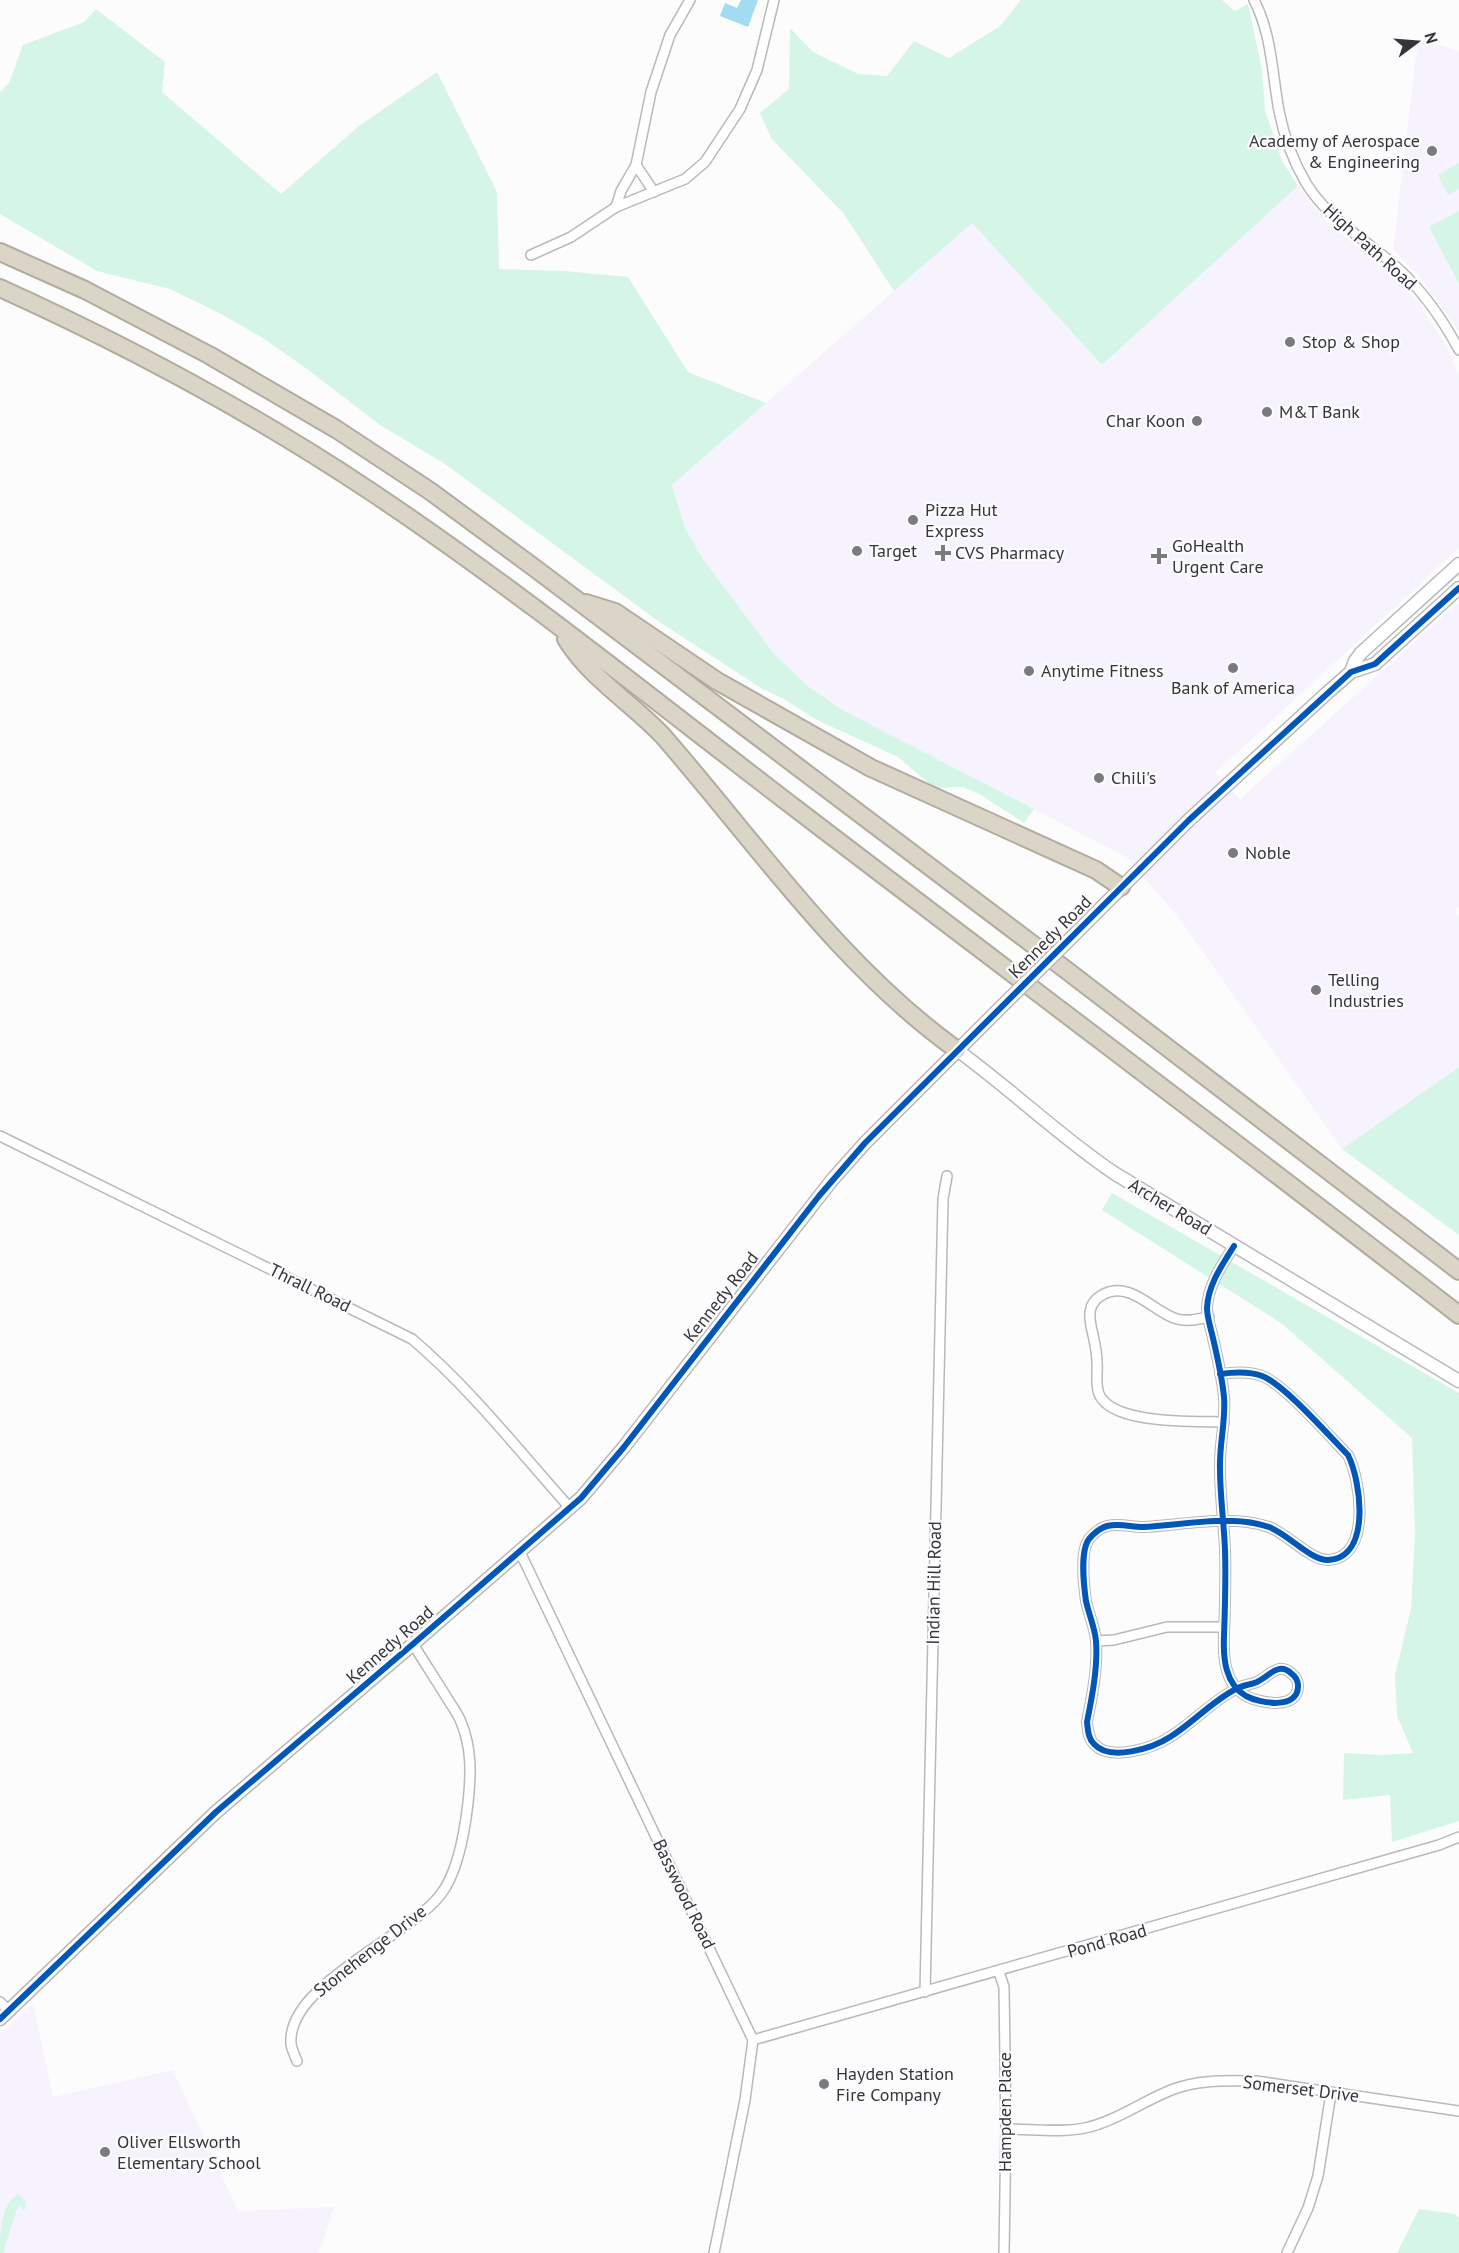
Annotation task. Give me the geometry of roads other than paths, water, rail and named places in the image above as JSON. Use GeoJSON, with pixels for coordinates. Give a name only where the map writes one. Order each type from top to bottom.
{"type":"FeatureCollection","features":[{"type":"Feature","properties":{"kind":"highway"},"geometry":{"type":"LineString","coordinates":[[0,252],[164,330],[293,403],[430,491],[1459,1271]]}},
{"type":"Feature","properties":{"kind":"highway"},"geometry":{"type":"LineString","coordinates":[[0,288],[135,353],[277,433],[368,490],[445,543],[1019,976],[1459,1315]]}},
{"type":"Feature","properties":{"kind":"highway"},"geometry":{"type":"LineString","coordinates":[[579,602],[615,612],[717,681],[871,768],[1096,870],[1121,887]]}},
{"type":"Feature","properties":{"kind":"highway"},"geometry":{"type":"LineString","coordinates":[[559,628],[587,667],[663,736],[842,948],[899,1002],[957,1050]]}},
{"type":"Feature","properties":{"kind":"street"},"geometry":{"type":"LineString","coordinates":[[616,207],[621,191],[636,165],[651,92],[670,36],[690,0]]}},
{"type":"Feature","properties":{"kind":"street"},"geometry":{"type":"LineString","coordinates":[[531,255],[570,237],[616,207],[685,179],[705,162],[740,109],[757,70],[774,0]]}},
{"type":"Feature","properties":{"kind":"street","name":"High Path Road"},"geometry":{"type":"LineString","coordinates":[[1254,0],[1260,12],[1272,56],[1284,132],[1306,183],[1318,201],[1340,222],[1392,263],[1416,287],[1435,311],[1459,350]]}},
{"type":"Feature","properties":{"kind":"street"},"geometry":{"type":"LineString","coordinates":[[636,165],[654,192]]}},
{"type":"Feature","properties":{"kind":"street","name":"Kennedy Road"},"geometry":{"type":"LineString","coordinates":[[1351,672],[1361,653],[1459,564]]}},
{"type":"Feature","properties":{"kind":"street","name":"Kennedy Road"},"geometry":{"type":"LineString","coordinates":[[3,2010],[216,1812],[570,1508],[596,1482],[618,1455],[832,1180],[865,1143],[1224,787],[1351,672],[1375,664],[1459,588]]}},
{"type":"Feature","properties":{"kind":"street","name":"Archer Road"},"geometry":{"type":"LineString","coordinates":[[957,1050],[990,1074],[1092,1158],[1459,1381]]}},
{"type":"Feature","properties":{"kind":"street","name":"Thrall Road"},"geometry":{"type":"LineString","coordinates":[[0,1136],[412,1340],[465,1388],[570,1508]]}},
{"type":"Feature","properties":{"kind":"street","name":"Indian Hill Road"},"geometry":{"type":"LineString","coordinates":[[925,1992],[943,1199],[947,1176]]}},
{"type":"Feature","properties":{"kind":"street"},"geometry":{"type":"LineString","coordinates":[[1221,1374],[1239,1372],[1263,1376],[1286,1392],[1348,1455],[1354,1467],[1359,1509],[1358,1532],[1353,1545],[1340,1557],[1329,1560],[1320,1559],[1271,1527],[1239,1520],[1223,1522],[1140,1527],[1121,1525],[1099,1529],[1087,1541],[1083,1565],[1086,1602],[1096,1641],[1087,1722],[1089,1735],[1094,1744],[1102,1750],[1115,1753],[1133,1750],[1169,1738],[1235,1689],[1256,1683],[1274,1670],[1283,1668],[1295,1677],[1298,1685],[1296,1694],[1289,1700],[1279,1703],[1264,1703],[1248,1697],[1235,1689],[1227,1672],[1223,1654],[1225,1552],[1223,1522],[1220,1466],[1224,1398],[1207,1308],[1211,1285],[1234,1246]]}},
{"type":"Feature","properties":{"kind":"street"},"geometry":{"type":"LineString","coordinates":[[1209,1317],[1193,1320],[1178,1319],[1134,1293],[1124,1291],[1103,1294],[1093,1303],[1089,1311],[1096,1350],[1098,1392],[1103,1401],[1128,1414],[1148,1418],[1224,1422]]}},
{"type":"Feature","properties":{"kind":"street","name":"Basswood Road"},"geometry":{"type":"LineString","coordinates":[[520,1552],[753,2040]]}},
{"type":"Feature","properties":{"kind":"street"},"geometry":{"type":"LineString","coordinates":[[1096,1641],[1114,1640],[1167,1627],[1224,1627]]}},
{"type":"Feature","properties":{"kind":"street","name":"Stonehenge Drive"},"geometry":{"type":"LineString","coordinates":[[297,2061],[291,2045],[292,2031],[309,1999],[328,1982],[419,1915],[442,1894],[453,1872],[466,1818],[470,1778],[469,1747],[461,1721],[414,1644]]}},
{"type":"Feature","properties":{"kind":"street","name":"Pond Road"},"geometry":{"type":"LineString","coordinates":[[753,2040],[999,1972],[1439,1845],[1459,1837]]}},
{"type":"Feature","properties":{"kind":"street","name":"Hampden Place"},"geometry":{"type":"LineString","coordinates":[[999,1972],[1004,1987],[1006,2129],[1004,2253]]}},
{"type":"Feature","properties":{"kind":"street"},"geometry":{"type":"LineString","coordinates":[[714,2253],[745,2100],[753,2040]]}},
{"type":"Feature","properties":{"kind":"street","name":"Somerset Drive"},"geometry":{"type":"LineString","coordinates":[[1006,2129],[1084,2128],[1107,2121],[1173,2089],[1197,2082],[1256,2081],[1459,2111]]}},
{"type":"Feature","properties":{"kind":"street"},"geometry":{"type":"LineString","coordinates":[[1287,2253],[1308,2208],[1318,2176],[1331,2093]]}},
{"type":"Feature","properties":{"kind":"water"},"geometry":{"type":"Polygon","coordinates":[[[741,0],[758,0],[748,27],[720,16],[725,3],[737,8],[741,0]]]}},
{"type":"Feature","properties":{"kind":"place","name":"Academy of Aerospace & Engineering"},"geometry":{"type":"Point","coordinates":[1432,151]}},
{"type":"Feature","properties":{"kind":"place","name":"Stop & Shop"},"geometry":{"type":"Point","coordinates":[1290,342]}},
{"type":"Feature","properties":{"kind":"place","name":"M&T Bank"},"geometry":{"type":"Point","coordinates":[1267,412]}},
{"type":"Feature","properties":{"kind":"place","name":"Char Koon"},"geometry":{"type":"Point","coordinates":[1197,421]}},
{"type":"Feature","properties":{"kind":"place","name":"Pizza Hut Express"},"geometry":{"type":"Point","coordinates":[913,520]}},
{"type":"Feature","properties":{"kind":"place","name":"Target"},"geometry":{"type":"Point","coordinates":[857,551]}},
{"type":"Feature","properties":{"kind":"place","name":"CVS Pharmacy"},"geometry":{"type":"Point","coordinates":[943,553]}},
{"type":"Feature","properties":{"kind":"place","name":"GoHealth Urgent Care"},"geometry":{"type":"Point","coordinates":[1159,556]}},
{"type":"Feature","properties":{"kind":"place","name":"Bank of America"},"geometry":{"type":"Point","coordinates":[1233,668]}},
{"type":"Feature","properties":{"kind":"place","name":"Anytime Fitness"},"geometry":{"type":"Point","coordinates":[1029,671]}},
{"type":"Feature","properties":{"kind":"place","name":"Chili's"},"geometry":{"type":"Point","coordinates":[1099,778]}},
{"type":"Feature","properties":{"kind":"place","name":"Noble"},"geometry":{"type":"Point","coordinates":[1233,853]}},
{"type":"Feature","properties":{"kind":"place","name":"Telling Industries"},"geometry":{"type":"Point","coordinates":[1316,990]}},
{"type":"Feature","properties":{"kind":"place","name":"Hayden Station Fire Company"},"geometry":{"type":"Point","coordinates":[824,2084]}},
{"type":"Feature","properties":{"kind":"place","name":"Oliver Ellsworth Elementary School"},"geometry":{"type":"Point","coordinates":[105,2152]}}]}
